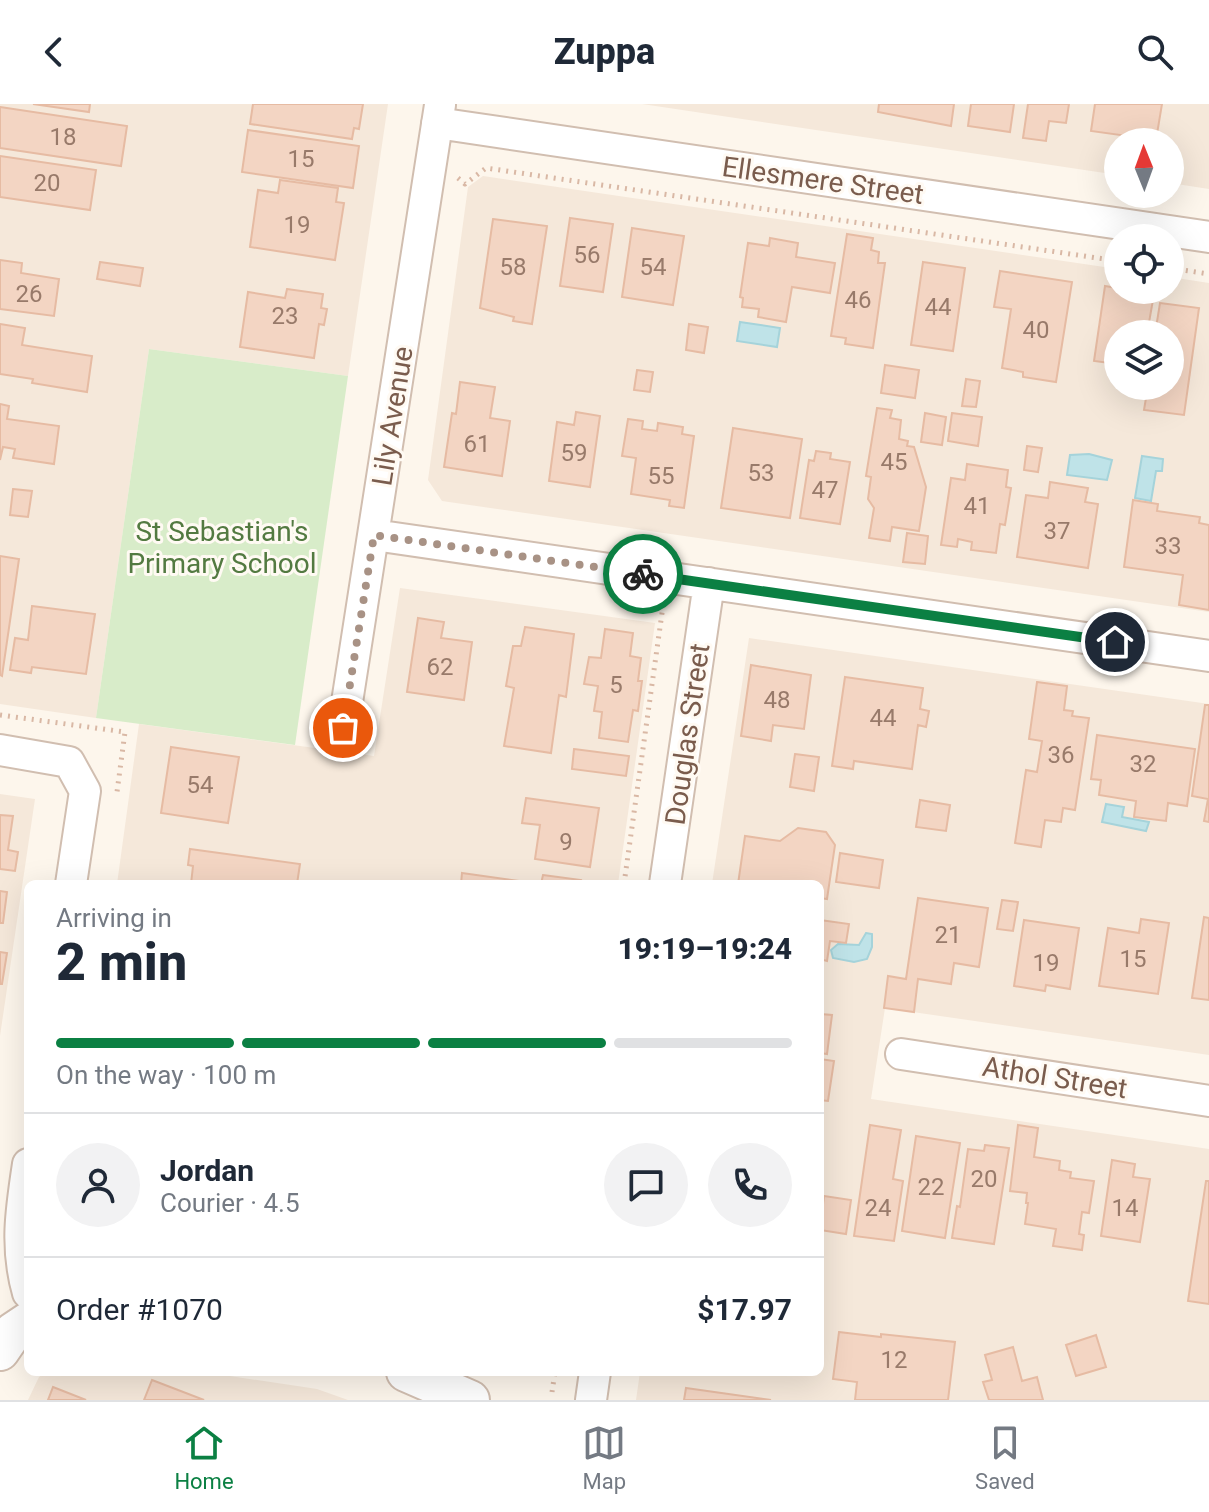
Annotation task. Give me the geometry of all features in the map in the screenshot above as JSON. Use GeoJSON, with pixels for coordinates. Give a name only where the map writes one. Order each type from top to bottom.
{"type":"FeatureCollection","features":[{"type":"Feature","properties":{"kind":"street","name":"Ellesmere Street"},"geometry":{"type":"LineString","coordinates":[[438,114],[1209,237]]}},
{"type":"Feature","properties":{"kind":"street","name":"Lily Avenue"},"geometry":{"type":"LineString","coordinates":[[343,728],[438,114]]}},
{"type":"Feature","properties":{"kind":"street"},"geometry":{"type":"LineString","coordinates":[[374,535],[1209,656]]}},
{"type":"Feature","properties":{"kind":"street","name":"Douglas Street"},"geometry":{"type":"LineString","coordinates":[[666,880],[709,583]]}},
{"type":"Feature","properties":{"kind":"street"},"geometry":{"type":"LineString","coordinates":[[0,750],[69,762],[85,791],[72,880]]}},
{"type":"Feature","properties":{"kind":"street","name":"Athol Street"},"geometry":{"type":"LineString","coordinates":[[901,1054],[1209,1101]]}},
{"type":"Feature","properties":{"kind":"street"},"geometry":{"type":"LineString","coordinates":[[24,1189],[19,1221],[20,1267],[24,1280]]}},
{"type":"Feature","properties":{"kind":"street"},"geometry":{"type":"LineString","coordinates":[[0,1351],[13,1332],[24,1325]]}},
{"type":"Feature","properties":{"kind":"street"},"geometry":{"type":"LineString","coordinates":[[415,1376],[470,1400]]}},
{"type":"Feature","properties":{"kind":"street"},"geometry":{"type":"LineString","coordinates":[[591,1400],[594,1376]]}},
{"type":"Feature","properties":{"kind":"path"},"geometry":{"type":"LineString","coordinates":[[455,176],[465,184],[486,168],[1104,259]]}},
{"type":"Feature","properties":{"kind":"path"},"geometry":{"type":"LineString","coordinates":[[1184,270],[1209,274]]}},
{"type":"Feature","properties":{"kind":"path"},"geometry":{"type":"LineString","coordinates":[[625,880],[663,606]]}},
{"type":"Feature","properties":{"kind":"path"},"geometry":{"type":"LineString","coordinates":[[552,1392],[554,1376]]}},
{"type":"Feature","properties":{"kind":"shaded area"},"geometry":{"type":"Polygon","coordinates":[[[0,104],[388,104],[348,376],[149,349],[96,718],[0,704],[0,104]]]}},
{"type":"Feature","properties":{"kind":"shaded area"},"geometry":{"type":"Polygon","coordinates":[[[642,104],[1209,104],[1209,189],[1184,185],[1184,128],[1104,128],[1104,173],[642,104]]]}},
{"type":"Feature","properties":{"kind":"shaded area"},"geometry":{"type":"Polygon","coordinates":[[[483,176],[1104,267],[1104,304],[1184,304],[1184,279],[1209,283],[1209,612],[442,501],[428,480],[468,187],[483,176]]]}},
{"type":"Feature","properties":{"kind":"shaded area"},"geometry":{"type":"Polygon","coordinates":[[[400,588],[655,623],[619,880],[118,880],[139,724],[374,756],[400,588]]]}},
{"type":"Feature","properties":{"kind":"shaded area"},"geometry":{"type":"Polygon","coordinates":[[[749,638],[1209,704],[1209,1055],[885,1008],[871,1099],[1209,1149],[1209,1400],[636,1400],[639,1376],[824,1376],[824,880],[713,880],[749,638]]]}},
{"type":"Feature","properties":{"kind":"shaded area"},"geometry":{"type":"Polygon","coordinates":[[[0,794],[35,799],[0,1036],[0,794]]]}},
{"type":"Feature","properties":{"kind":"shaded area"},"geometry":{"type":"Polygon","coordinates":[[[230,1376],[317,1389],[348,1400],[28,1400],[39,1377],[230,1376]]]}},
{"type":"Feature","properties":{"kind":"green space","name":"St Sebastian's Primary School"},"geometry":{"type":"Polygon","coordinates":[[[149,349],[348,376],[295,745],[96,718],[149,349]]]}},
{"type":"Feature","properties":{"kind":"water"},"geometry":{"type":"Polygon","coordinates":[[[740,322],[780,328],[777,347],[737,341],[740,322]]]}},
{"type":"Feature","properties":{"kind":"water"},"geometry":{"type":"Polygon","coordinates":[[[1089,454],[1112,460],[1107,480],[1067,475],[1070,455],[1089,454]]]}},
{"type":"Feature","properties":{"kind":"water"},"geometry":{"type":"Polygon","coordinates":[[[1142,456],[1163,459],[1162,471],[1156,471],[1151,501],[1135,498],[1142,456]]]}},
{"type":"Feature","properties":{"kind":"water"},"geometry":{"type":"Polygon","coordinates":[[[1106,804],[1124,807],[1122,817],[1149,822],[1146,831],[1102,822],[1106,804]]]}},
{"type":"Feature","properties":{"kind":"water"},"geometry":{"type":"Polygon","coordinates":[[[866,933],[872,934],[872,947],[867,959],[854,962],[833,958],[831,950],[838,944],[859,945],[866,933]]]}},
{"type":"Feature","properties":{"kind":"building"},"geometry":{"type":"Polygon","coordinates":[[[33,104],[90,104],[89,112],[33,104]]]}},
{"type":"Feature","properties":{"kind":"building"},"geometry":{"type":"Polygon","coordinates":[[[253,104],[363,104],[359,129],[354,128],[352,139],[250,124],[253,104]]]}},
{"type":"Feature","properties":{"kind":"building"},"geometry":{"type":"Polygon","coordinates":[[[879,104],[954,104],[951,126],[878,112],[879,104]]]}},
{"type":"Feature","properties":{"kind":"building"},"geometry":{"type":"Polygon","coordinates":[[[971,104],[1014,104],[1010,132],[968,126],[971,104]]]}},
{"type":"Feature","properties":{"kind":"building"},"geometry":{"type":"Polygon","coordinates":[[[1028,104],[1069,104],[1066,123],[1049,121],[1046,141],[1023,138],[1028,104]]]}},
{"type":"Feature","properties":{"kind":"building"},"geometry":{"type":"Polygon","coordinates":[[[1095,104],[1162,104],[1158,128],[1104,128],[1104,133],[1091,131],[1095,104]]]}},
{"type":"Feature","properties":{"kind":"building"},"geometry":{"type":"Polygon","coordinates":[[[0,107],[127,126],[121,166],[0,148],[0,107]]]}},
{"type":"Feature","properties":{"kind":"building"},"geometry":{"type":"Polygon","coordinates":[[[248,130],[359,146],[353,188],[242,172],[248,130]]]}},
{"type":"Feature","properties":{"kind":"building"},"geometry":{"type":"Polygon","coordinates":[[[0,156],[96,170],[90,210],[0,197],[0,156]]]}},
{"type":"Feature","properties":{"kind":"building"},"geometry":{"type":"Polygon","coordinates":[[[280,180],[338,188],[336,202],[344,203],[335,260],[250,247],[258,190],[278,193],[280,180]]]}},
{"type":"Feature","properties":{"kind":"building"},"geometry":{"type":"Polygon","coordinates":[[[570,218],[613,224],[603,292],[560,286],[570,218]]]}},
{"type":"Feature","properties":{"kind":"building"},"geometry":{"type":"Polygon","coordinates":[[[493,219],[547,226],[532,324],[513,321],[514,317],[480,308],[493,219]]]}},
{"type":"Feature","properties":{"kind":"building"},"geometry":{"type":"Polygon","coordinates":[[[632,228],[684,236],[673,305],[622,297],[632,228]]]}},
{"type":"Feature","properties":{"kind":"building"},"geometry":{"type":"Polygon","coordinates":[[[847,234],[873,238],[871,250],[879,252],[878,263],[885,263],[873,348],[845,344],[846,338],[831,336],[847,234]]]}},
{"type":"Feature","properties":{"kind":"building"},"geometry":{"type":"Polygon","coordinates":[[[770,238],[798,243],[796,257],[835,263],[830,293],[792,287],[786,322],[758,317],[759,309],[742,307],[743,298],[740,297],[748,243],[769,246],[770,238]]]}},
{"type":"Feature","properties":{"kind":"building"},"geometry":{"type":"Polygon","coordinates":[[[0,260],[22,263],[21,273],[59,279],[54,316],[0,309],[0,260]]]}},
{"type":"Feature","properties":{"kind":"building"},"geometry":{"type":"Polygon","coordinates":[[[100,262],[143,268],[140,286],[97,279],[100,262]]]}},
{"type":"Feature","properties":{"kind":"building"},"geometry":{"type":"Polygon","coordinates":[[[923,262],[965,268],[953,351],[911,345],[923,262]]]}},
{"type":"Feature","properties":{"kind":"building"},"geometry":{"type":"Polygon","coordinates":[[[1000,271],[1072,282],[1056,382],[1023,377],[1023,372],[1002,368],[1011,309],[994,307],[1000,271]]]}},
{"type":"Feature","properties":{"kind":"building"},"geometry":{"type":"Polygon","coordinates":[[[287,289],[323,294],[321,308],[327,309],[324,325],[319,324],[314,358],[240,347],[248,292],[285,298],[287,289]]]}},
{"type":"Feature","properties":{"kind":"building"},"geometry":{"type":"Polygon","coordinates":[[[1104,293],[1104,304],[1152,304],[1149,320],[1104,320],[1104,362],[1094,361],[1104,293]]]}},
{"type":"Feature","properties":{"kind":"building"},"geometry":{"type":"Polygon","coordinates":[[[1160,304],[1199,308],[1184,415],[1144,410],[1146,400],[1184,400],[1184,320],[1157,320],[1160,304]]]}},
{"type":"Feature","properties":{"kind":"building"},"geometry":{"type":"Polygon","coordinates":[[[0,324],[25,328],[22,345],[92,356],[87,392],[0,374],[0,324]]]}},
{"type":"Feature","properties":{"kind":"building"},"geometry":{"type":"Polygon","coordinates":[[[689,324],[708,327],[704,353],[686,350],[689,324]]]}},
{"type":"Feature","properties":{"kind":"building"},"geometry":{"type":"Polygon","coordinates":[[[885,365],[919,370],[915,398],[881,393],[885,365]]]}},
{"type":"Feature","properties":{"kind":"building"},"geometry":{"type":"Polygon","coordinates":[[[637,370],[653,372],[650,392],[634,390],[637,370]]]}},
{"type":"Feature","properties":{"kind":"building"},"geometry":{"type":"Polygon","coordinates":[[[966,379],[980,381],[976,407],[962,406],[966,379]]]}},
{"type":"Feature","properties":{"kind":"building"},"geometry":{"type":"Polygon","coordinates":[[[460,382],[495,387],[490,418],[510,421],[502,476],[444,467],[460,382]]]}},
{"type":"Feature","properties":{"kind":"building"},"geometry":{"type":"Polygon","coordinates":[[[0,404],[9,406],[7,419],[59,426],[54,464],[13,458],[15,449],[3,447],[0,460],[0,404]]]}},
{"type":"Feature","properties":{"kind":"building"},"geometry":{"type":"Polygon","coordinates":[[[877,408],[892,410],[890,418],[901,420],[899,439],[908,441],[907,446],[914,447],[926,487],[919,531],[892,527],[890,541],[869,538],[874,508],[868,499],[871,477],[866,476],[877,408]]]}},
{"type":"Feature","properties":{"kind":"building"},"geometry":{"type":"Polygon","coordinates":[[[576,412],[600,416],[590,487],[549,481],[557,422],[574,425],[576,412]]]}},
{"type":"Feature","properties":{"kind":"building"},"geometry":{"type":"Polygon","coordinates":[[[925,413],[946,417],[942,445],[921,442],[925,413]]]}},
{"type":"Feature","properties":{"kind":"building"},"geometry":{"type":"Polygon","coordinates":[[[952,413],[982,417],[978,446],[948,441],[952,413]]]}},
{"type":"Feature","properties":{"kind":"building"},"geometry":{"type":"Polygon","coordinates":[[[628,419],[643,421],[642,429],[657,431],[658,423],[683,427],[682,434],[694,436],[684,508],[669,506],[670,500],[631,494],[636,458],[622,456],[628,419]]]}},
{"type":"Feature","properties":{"kind":"building"},"geometry":{"type":"Polygon","coordinates":[[[733,428],[802,439],[790,518],[721,508],[733,428]]]}},
{"type":"Feature","properties":{"kind":"building"},"geometry":{"type":"Polygon","coordinates":[[[1027,446],[1042,448],[1038,472],[1024,470],[1027,446]]]}},
{"type":"Feature","properties":{"kind":"building"},"geometry":{"type":"Polygon","coordinates":[[[816,451],[831,453],[830,459],[850,462],[840,524],[800,518],[809,460],[814,461],[816,451]]]}},
{"type":"Feature","properties":{"kind":"building"},"geometry":{"type":"Polygon","coordinates":[[[967,464],[1008,470],[1006,487],[1011,488],[1005,525],[1000,524],[996,553],[971,550],[972,542],[958,539],[957,547],[941,545],[951,478],[965,480],[967,464]]]}},
{"type":"Feature","properties":{"kind":"building"},"geometry":{"type":"Polygon","coordinates":[[[1050,482],[1088,488],[1085,502],[1098,504],[1088,568],[1017,557],[1026,495],[1048,498],[1050,482]]]}},
{"type":"Feature","properties":{"kind":"building"},"geometry":{"type":"Polygon","coordinates":[[[13,489],[32,491],[28,517],[10,515],[13,489]]]}},
{"type":"Feature","properties":{"kind":"building"},"geometry":{"type":"Polygon","coordinates":[[[1133,500],[1158,504],[1157,511],[1200,517],[1199,523],[1209,525],[1209,610],[1179,605],[1183,575],[1124,567],[1133,500]]]}},
{"type":"Feature","properties":{"kind":"building"},"geometry":{"type":"Polygon","coordinates":[[[907,533],[928,536],[925,564],[903,562],[907,533]]]}},
{"type":"Feature","properties":{"kind":"building"},"geometry":{"type":"Polygon","coordinates":[[[0,556],[19,559],[2,676],[0,675],[0,556]]]}},
{"type":"Feature","properties":{"kind":"building"},"geometry":{"type":"Polygon","coordinates":[[[32,606],[95,614],[86,674],[32,667],[31,673],[10,670],[15,638],[28,640],[32,606]]]}},
{"type":"Feature","properties":{"kind":"building"},"geometry":{"type":"Polygon","coordinates":[[[418,618],[444,622],[441,638],[472,642],[464,700],[407,692],[418,618]]]}},
{"type":"Feature","properties":{"kind":"building"},"geometry":{"type":"Polygon","coordinates":[[[525,627],[574,634],[566,697],[559,695],[551,753],[504,746],[514,688],[506,686],[513,646],[521,646],[525,627]]]}},
{"type":"Feature","properties":{"kind":"building"},"geometry":{"type":"Polygon","coordinates":[[[605,629],[633,633],[630,656],[641,658],[638,711],[633,710],[628,742],[599,738],[602,712],[594,711],[598,686],[584,684],[589,657],[601,658],[605,629]]]}},
{"type":"Feature","properties":{"kind":"building"},"geometry":{"type":"Polygon","coordinates":[[[751,665],[811,675],[804,729],[773,725],[771,741],[741,736],[751,665]]]}},
{"type":"Feature","properties":{"kind":"building"},"geometry":{"type":"Polygon","coordinates":[[[845,677],[923,688],[920,709],[929,711],[926,727],[918,725],[912,769],[854,761],[853,769],[832,766],[845,677]]]}},
{"type":"Feature","properties":{"kind":"building"},"geometry":{"type":"Polygon","coordinates":[[[1037,682],[1067,686],[1064,710],[1073,711],[1072,716],[1089,718],[1075,810],[1063,808],[1061,822],[1045,820],[1041,847],[1015,843],[1026,770],[1037,772],[1042,741],[1029,739],[1037,682]]]}},
{"type":"Feature","properties":{"kind":"building"},"geometry":{"type":"Polygon","coordinates":[[[1205,705],[1209,705],[1209,822],[1204,821],[1208,799],[1192,796],[1205,705]]]}},
{"type":"Feature","properties":{"kind":"building"},"geometry":{"type":"Polygon","coordinates":[[[1097,735],[1195,749],[1187,806],[1168,803],[1166,821],[1134,817],[1136,801],[1099,795],[1101,780],[1091,779],[1097,735]]]}},
{"type":"Feature","properties":{"kind":"building"},"geometry":{"type":"Polygon","coordinates":[[[171,747],[239,757],[228,823],[161,813],[171,747]]]}},
{"type":"Feature","properties":{"kind":"building"},"geometry":{"type":"Polygon","coordinates":[[[574,749],[629,756],[626,776],[572,769],[574,749]]]}},
{"type":"Feature","properties":{"kind":"building"},"geometry":{"type":"Polygon","coordinates":[[[795,754],[819,757],[814,791],[790,787],[795,754]]]}},
{"type":"Feature","properties":{"kind":"building"},"geometry":{"type":"Polygon","coordinates":[[[526,798],[599,808],[590,867],[535,859],[540,825],[522,823],[526,798]]]}},
{"type":"Feature","properties":{"kind":"building"},"geometry":{"type":"Polygon","coordinates":[[[920,800],[950,805],[946,831],[916,827],[920,800]]]}},
{"type":"Feature","properties":{"kind":"building"},"geometry":{"type":"Polygon","coordinates":[[[0,815],[13,816],[8,850],[18,852],[15,871],[0,869],[0,815]]]}},
{"type":"Feature","properties":{"kind":"building"},"geometry":{"type":"Polygon","coordinates":[[[798,828],[826,832],[835,845],[827,899],[824,899],[824,880],[739,880],[745,836],[780,841],[798,828]]]}},
{"type":"Feature","properties":{"kind":"building"},"geometry":{"type":"Polygon","coordinates":[[[190,849],[300,864],[298,880],[191,880],[193,866],[188,865],[190,849]]]}},
{"type":"Feature","properties":{"kind":"building"},"geometry":{"type":"Polygon","coordinates":[[[840,853],[883,860],[879,888],[836,882],[840,853]]]}},
{"type":"Feature","properties":{"kind":"building"},"geometry":{"type":"Polygon","coordinates":[[[462,873],[512,880],[461,880],[462,873]]]}},
{"type":"Feature","properties":{"kind":"building"},"geometry":{"type":"Polygon","coordinates":[[[543,875],[581,880],[542,880],[543,875]]]}},
{"type":"Feature","properties":{"kind":"building"},"geometry":{"type":"Polygon","coordinates":[[[0,891],[7,892],[3,923],[0,923],[0,891]]]}},
{"type":"Feature","properties":{"kind":"building"},"geometry":{"type":"Polygon","coordinates":[[[918,898],[988,908],[979,967],[954,963],[951,984],[918,979],[914,1012],[884,1008],[888,976],[906,979],[918,898]]]}},
{"type":"Feature","properties":{"kind":"building"},"geometry":{"type":"Polygon","coordinates":[[[1002,900],[1018,902],[1013,931],[997,929],[1002,900]]]}},
{"type":"Feature","properties":{"kind":"building"},"geometry":{"type":"Polygon","coordinates":[[[1204,917],[1209,918],[1209,1000],[1192,998],[1204,917]]]}},
{"type":"Feature","properties":{"kind":"building"},"geometry":{"type":"Polygon","coordinates":[[[1141,919],[1169,923],[1158,994],[1099,986],[1108,928],[1139,933],[1141,919]]]}},
{"type":"Feature","properties":{"kind":"building"},"geometry":{"type":"Polygon","coordinates":[[[1024,920],[1079,928],[1070,989],[1046,985],[1045,991],[1014,986],[1024,920]]]}},
{"type":"Feature","properties":{"kind":"building"},"geometry":{"type":"Polygon","coordinates":[[[824,921],[849,924],[846,943],[830,941],[827,961],[824,960],[824,921]]]}},
{"type":"Feature","properties":{"kind":"building"},"geometry":{"type":"Polygon","coordinates":[[[0,952],[7,953],[2,984],[0,984],[0,952]]]}},
{"type":"Feature","properties":{"kind":"building"},"geometry":{"type":"Polygon","coordinates":[[[824,1014],[832,1015],[827,1054],[824,1054],[824,1014]]]}},
{"type":"Feature","properties":{"kind":"building"},"geometry":{"type":"Polygon","coordinates":[[[824,1060],[834,1061],[828,1101],[824,1100],[824,1060]]]}},
{"type":"Feature","properties":{"kind":"building"},"geometry":{"type":"Polygon","coordinates":[[[870,1125],[901,1130],[893,1179],[903,1181],[894,1241],[854,1236],[870,1125]]]}},
{"type":"Feature","properties":{"kind":"building"},"geometry":{"type":"Polygon","coordinates":[[[1018,1125],[1038,1128],[1034,1157],[1060,1161],[1059,1170],[1071,1172],[1070,1178],[1094,1181],[1089,1213],[1082,1212],[1079,1234],[1084,1235],[1082,1250],[1053,1246],[1056,1229],[1025,1224],[1027,1193],[1010,1191],[1018,1125]]]}},
{"type":"Feature","properties":{"kind":"building"},"geometry":{"type":"Polygon","coordinates":[[[916,1136],[960,1143],[945,1238],[902,1231],[916,1136]]]}},
{"type":"Feature","properties":{"kind":"building"},"geometry":{"type":"Polygon","coordinates":[[[985,1145],[1009,1148],[994,1244],[952,1238],[968,1149],[984,1151],[985,1145]]]}},
{"type":"Feature","properties":{"kind":"building"},"geometry":{"type":"Polygon","coordinates":[[[1112,1160],[1135,1164],[1133,1177],[1150,1179],[1140,1242],[1101,1236],[1112,1160]]]}},
{"type":"Feature","properties":{"kind":"building"},"geometry":{"type":"Polygon","coordinates":[[[1206,1181],[1209,1181],[1209,1304],[1188,1301],[1206,1181]]]}},
{"type":"Feature","properties":{"kind":"building"},"geometry":{"type":"Polygon","coordinates":[[[824,1196],[851,1200],[846,1234],[824,1231],[824,1196]]]}},
{"type":"Feature","properties":{"kind":"building"},"geometry":{"type":"Polygon","coordinates":[[[839,1332],[955,1342],[948,1400],[855,1400],[857,1382],[833,1379],[839,1332]]]}},
{"type":"Feature","properties":{"kind":"building"},"geometry":{"type":"Polygon","coordinates":[[[1096,1335],[1106,1367],[1076,1376],[1066,1345],[1096,1335]]]}},
{"type":"Feature","properties":{"kind":"building"},"geometry":{"type":"Polygon","coordinates":[[[1013,1347],[1022,1381],[1037,1377],[1043,1400],[989,1400],[983,1382],[992,1380],[985,1355],[1013,1347]]]}},
{"type":"Feature","properties":{"kind":"building"},"geometry":{"type":"Polygon","coordinates":[[[152,1380],[204,1400],[144,1400],[152,1380]]]}},
{"type":"Feature","properties":{"kind":"building"},"geometry":{"type":"Polygon","coordinates":[[[53,1387],[86,1400],[48,1400],[53,1387]]]}},
{"type":"Feature","properties":{"kind":"building"},"geometry":{"type":"Polygon","coordinates":[[[686,1388],[771,1400],[684,1400],[686,1388]]]}},
{"type":"Feature","properties":{"kind":"way so far"},"geometry":{"type":"LineString","coordinates":[[343,728],[374,535],[643,574]]}},
{"type":"Feature","properties":{"kind":"route"},"geometry":{"type":"LineString","coordinates":[[643,574],[1115,642]]}}]}
